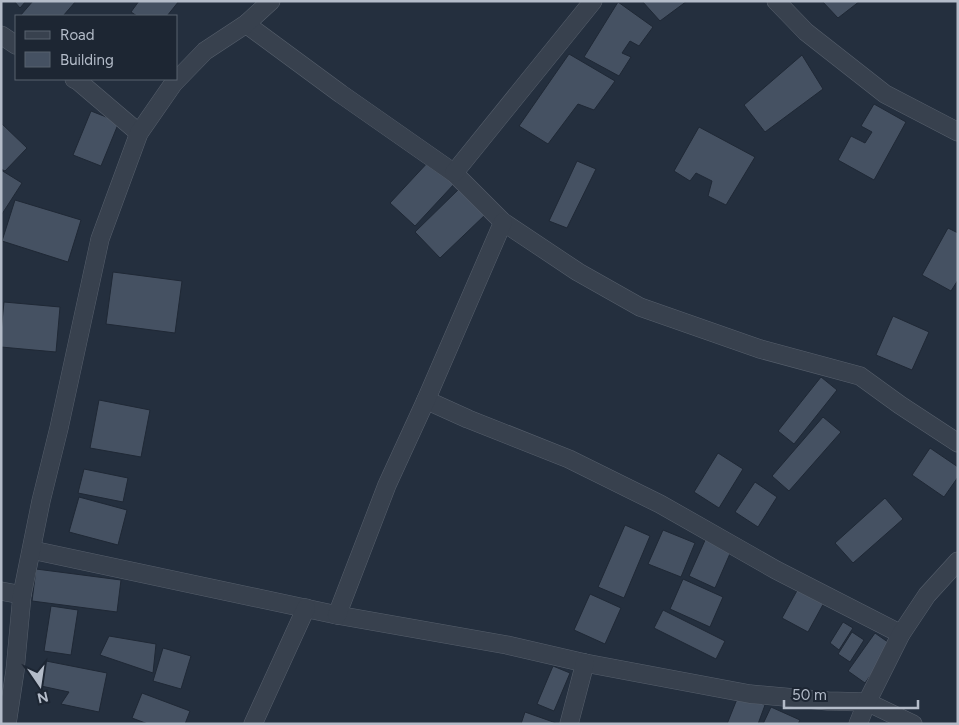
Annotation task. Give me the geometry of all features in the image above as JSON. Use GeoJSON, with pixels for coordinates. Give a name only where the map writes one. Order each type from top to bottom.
{"type":"FeatureCollection","features":[{"type":"Feature","properties":{"kind":"street"},"geometry":{"type":"LineString","coordinates":[[178,79],[205,51],[246,24],[271,1]]}},
{"type":"Feature","properties":{"kind":"street"},"geometry":{"type":"LineString","coordinates":[[454,173],[593,1]]}},
{"type":"Feature","properties":{"kind":"street"},"geometry":{"type":"LineString","coordinates":[[776,1],[806,32],[885,94],[956,127]]}},
{"type":"Feature","properties":{"kind":"street"},"geometry":{"type":"LineString","coordinates":[[246,24],[341,94],[454,173],[502,222],[578,272],[640,307],[760,350],[860,376],[958,443]]}},
{"type":"Feature","properties":{"kind":"street"},"geometry":{"type":"LineString","coordinates":[[75,80],[139,133]]}},
{"type":"Feature","properties":{"kind":"street"},"geometry":{"type":"LineString","coordinates":[[7,724],[15,671],[22,595],[41,501],[100,240],[139,133],[177,80]]}},
{"type":"Feature","properties":{"kind":"street"},"geometry":{"type":"LineString","coordinates":[[338,614],[387,485],[426,400],[502,222]]}},
{"type":"Feature","properties":{"kind":"street"},"geometry":{"type":"LineString","coordinates":[[426,400],[468,419],[569,458],[660,504],[776,570],[901,634]]}},
{"type":"Feature","properties":{"kind":"street"},"geometry":{"type":"LineString","coordinates":[[32,550],[306,608],[507,645],[585,664],[750,694],[867,702],[913,724]]}},
{"type":"Feature","properties":{"kind":"street"},"geometry":{"type":"LineString","coordinates":[[858,724],[901,634],[927,595],[958,561]]}},
{"type":"Feature","properties":{"kind":"street"},"geometry":{"type":"LineString","coordinates":[[1,591],[22,595]]}},
{"type":"Feature","properties":{"kind":"street"},"geometry":{"type":"LineString","coordinates":[[253,724],[306,608]]}},
{"type":"Feature","properties":{"kind":"street"},"geometry":{"type":"LineString","coordinates":[[569,724],[585,664]]}},
{"type":"Feature","properties":{"kind":"building"},"geometry":{"type":"Polygon","coordinates":[[[14,1],[26,1],[20,8],[14,1]]]}},
{"type":"Feature","properties":{"kind":"building"},"geometry":{"type":"Polygon","coordinates":[[[33,1],[76,1],[64,15],[21,15],[33,1]]]}},
{"type":"Feature","properties":{"kind":"building"},"geometry":{"type":"Polygon","coordinates":[[[139,1],[179,1],[168,15],[136,15],[131,12],[139,1]]]}},
{"type":"Feature","properties":{"kind":"building"},"geometry":{"type":"Polygon","coordinates":[[[642,1],[687,1],[660,21],[642,1]]]}},
{"type":"Feature","properties":{"kind":"building"},"geometry":{"type":"Polygon","coordinates":[[[822,1],[860,1],[838,18],[822,1]]]}},
{"type":"Feature","properties":{"kind":"building"},"geometry":{"type":"Polygon","coordinates":[[[618,2],[653,27],[639,46],[630,41],[622,53],[631,57],[619,76],[584,57],[618,2]]]}},
{"type":"Feature","properties":{"kind":"building"},"geometry":{"type":"Polygon","coordinates":[[[569,54],[615,81],[594,110],[578,104],[548,144],[519,126],[569,54]]]}},
{"type":"Feature","properties":{"kind":"building"},"geometry":{"type":"Polygon","coordinates":[[[802,55],[823,89],[765,132],[744,105],[802,55]]]}},
{"type":"Feature","properties":{"kind":"building"},"geometry":{"type":"Polygon","coordinates":[[[874,104],[906,122],[874,180],[838,160],[851,136],[865,143],[872,132],[861,126],[874,104]]]}},
{"type":"Feature","properties":{"kind":"building"},"geometry":{"type":"Polygon","coordinates":[[[91,111],[119,122],[101,166],[73,155],[91,111]]]}},
{"type":"Feature","properties":{"kind":"building"},"geometry":{"type":"Polygon","coordinates":[[[1,123],[27,148],[5,171],[1,169],[1,123]]]}},
{"type":"Feature","properties":{"kind":"building"},"geometry":{"type":"Polygon","coordinates":[[[699,127],[755,157],[726,205],[708,196],[712,181],[696,173],[690,181],[674,171],[699,127]]]}},
{"type":"Feature","properties":{"kind":"building"},"geometry":{"type":"Polygon","coordinates":[[[430,160],[455,183],[415,226],[390,203],[430,160]]]}},
{"type":"Feature","properties":{"kind":"building"},"geometry":{"type":"Polygon","coordinates":[[[577,161],[596,169],[567,228],[549,221],[577,161]]]}},
{"type":"Feature","properties":{"kind":"building"},"geometry":{"type":"Polygon","coordinates":[[[1,170],[22,183],[2,214],[1,213],[1,170]]]}},
{"type":"Feature","properties":{"kind":"building"},"geometry":{"type":"Polygon","coordinates":[[[460,188],[486,214],[440,258],[415,232],[460,188]]]}},
{"type":"Feature","properties":{"kind":"building"},"geometry":{"type":"Polygon","coordinates":[[[15,200],[81,220],[68,262],[2,241],[15,200]]]}},
{"type":"Feature","properties":{"kind":"building"},"geometry":{"type":"Polygon","coordinates":[[[948,228],[958,233],[958,280],[951,291],[922,275],[948,228]]]}},
{"type":"Feature","properties":{"kind":"building"},"geometry":{"type":"Polygon","coordinates":[[[113,272],[182,281],[175,333],[106,324],[113,272]]]}},
{"type":"Feature","properties":{"kind":"building"},"geometry":{"type":"Polygon","coordinates":[[[4,302],[60,307],[56,352],[1,347],[4,302]]]}},
{"type":"Feature","properties":{"kind":"building"},"geometry":{"type":"Polygon","coordinates":[[[893,316],[929,332],[912,370],[876,355],[893,316]]]}},
{"type":"Feature","properties":{"kind":"building"},"geometry":{"type":"Polygon","coordinates":[[[821,377],[837,390],[794,444],[778,431],[821,377]]]}},
{"type":"Feature","properties":{"kind":"building"},"geometry":{"type":"Polygon","coordinates":[[[99,400],[150,410],[141,457],[90,448],[99,400]]]}},
{"type":"Feature","properties":{"kind":"building"},"geometry":{"type":"Polygon","coordinates":[[[823,417],[841,432],[789,491],[772,476],[823,417]]]}},
{"type":"Feature","properties":{"kind":"building"},"geometry":{"type":"Polygon","coordinates":[[[930,448],[958,467],[958,477],[944,497],[912,475],[930,448]]]}},
{"type":"Feature","properties":{"kind":"building"},"geometry":{"type":"Polygon","coordinates":[[[718,453],[743,469],[719,508],[694,492],[718,453]]]}},
{"type":"Feature","properties":{"kind":"building"},"geometry":{"type":"Polygon","coordinates":[[[84,469],[128,478],[123,502],[78,493],[84,469]]]}},
{"type":"Feature","properties":{"kind":"building"},"geometry":{"type":"Polygon","coordinates":[[[755,482],[777,497],[758,527],[735,512],[755,482]]]}},
{"type":"Feature","properties":{"kind":"building"},"geometry":{"type":"Polygon","coordinates":[[[79,497],[127,510],[118,545],[69,532],[79,497]]]}},
{"type":"Feature","properties":{"kind":"building"},"geometry":{"type":"Polygon","coordinates":[[[885,498],[903,519],[853,563],[835,543],[885,498]]]}},
{"type":"Feature","properties":{"kind":"building"},"geometry":{"type":"Polygon","coordinates":[[[625,525],[650,536],[624,598],[598,587],[625,525]]]}},
{"type":"Feature","properties":{"kind":"building"},"geometry":{"type":"Polygon","coordinates":[[[663,530],[695,543],[681,577],[648,564],[663,530]]]}},
{"type":"Feature","properties":{"kind":"building"},"geometry":{"type":"Polygon","coordinates":[[[706,538],[732,549],[715,588],[689,576],[706,538]]]}},
{"type":"Feature","properties":{"kind":"building"},"geometry":{"type":"Polygon","coordinates":[[[36,569],[121,580],[117,612],[32,601],[36,569]]]}},
{"type":"Feature","properties":{"kind":"building"},"geometry":{"type":"Polygon","coordinates":[[[683,579],[723,597],[710,627],[670,609],[683,579]]]}},
{"type":"Feature","properties":{"kind":"building"},"geometry":{"type":"Polygon","coordinates":[[[800,585],[826,599],[808,632],[782,618],[800,585]]]}},
{"type":"Feature","properties":{"kind":"building"},"geometry":{"type":"Polygon","coordinates":[[[590,594],[621,608],[605,644],[574,630],[590,594]]]}},
{"type":"Feature","properties":{"kind":"building"},"geometry":{"type":"Polygon","coordinates":[[[51,606],[78,610],[71,655],[44,651],[51,606]]]}},
{"type":"Feature","properties":{"kind":"building"},"geometry":{"type":"Polygon","coordinates":[[[663,610],[725,641],[716,659],[654,628],[663,610]]]}},
{"type":"Feature","properties":{"kind":"building"},"geometry":{"type":"Polygon","coordinates":[[[843,622],[853,628],[839,650],[830,643],[843,622]]]}},
{"type":"Feature","properties":{"kind":"building"},"geometry":{"type":"Polygon","coordinates":[[[852,632],[864,640],[850,662],[838,654],[852,632]]]}},
{"type":"Feature","properties":{"kind":"building"},"geometry":{"type":"Polygon","coordinates":[[[875,633],[892,645],[865,683],[848,671],[875,633]]]}},
{"type":"Feature","properties":{"kind":"building"},"geometry":{"type":"Polygon","coordinates":[[[109,636],[156,644],[153,673],[100,655],[109,636]]]}},
{"type":"Feature","properties":{"kind":"building"},"geometry":{"type":"Polygon","coordinates":[[[163,648],[191,656],[181,689],[153,681],[163,648]]]}},
{"type":"Feature","properties":{"kind":"building"},"geometry":{"type":"Polygon","coordinates":[[[46,661],[107,673],[99,712],[61,704],[69,692],[41,686],[46,661]]]}},
{"type":"Feature","properties":{"kind":"building"},"geometry":{"type":"Polygon","coordinates":[[[553,666],[570,673],[554,711],[537,704],[553,666]]]}},
{"type":"Feature","properties":{"kind":"building"},"geometry":{"type":"Polygon","coordinates":[[[142,693],[190,711],[185,724],[148,724],[132,718],[142,693]]]}},
{"type":"Feature","properties":{"kind":"building"},"geometry":{"type":"Polygon","coordinates":[[[739,694],[765,705],[758,724],[727,724],[739,694]]]}},
{"type":"Feature","properties":{"kind":"building"},"geometry":{"type":"Polygon","coordinates":[[[771,707],[800,720],[798,724],[763,724],[771,707]]]}},
{"type":"Feature","properties":{"kind":"building"},"geometry":{"type":"Polygon","coordinates":[[[525,712],[556,723],[521,724],[525,712]]]}}]}
